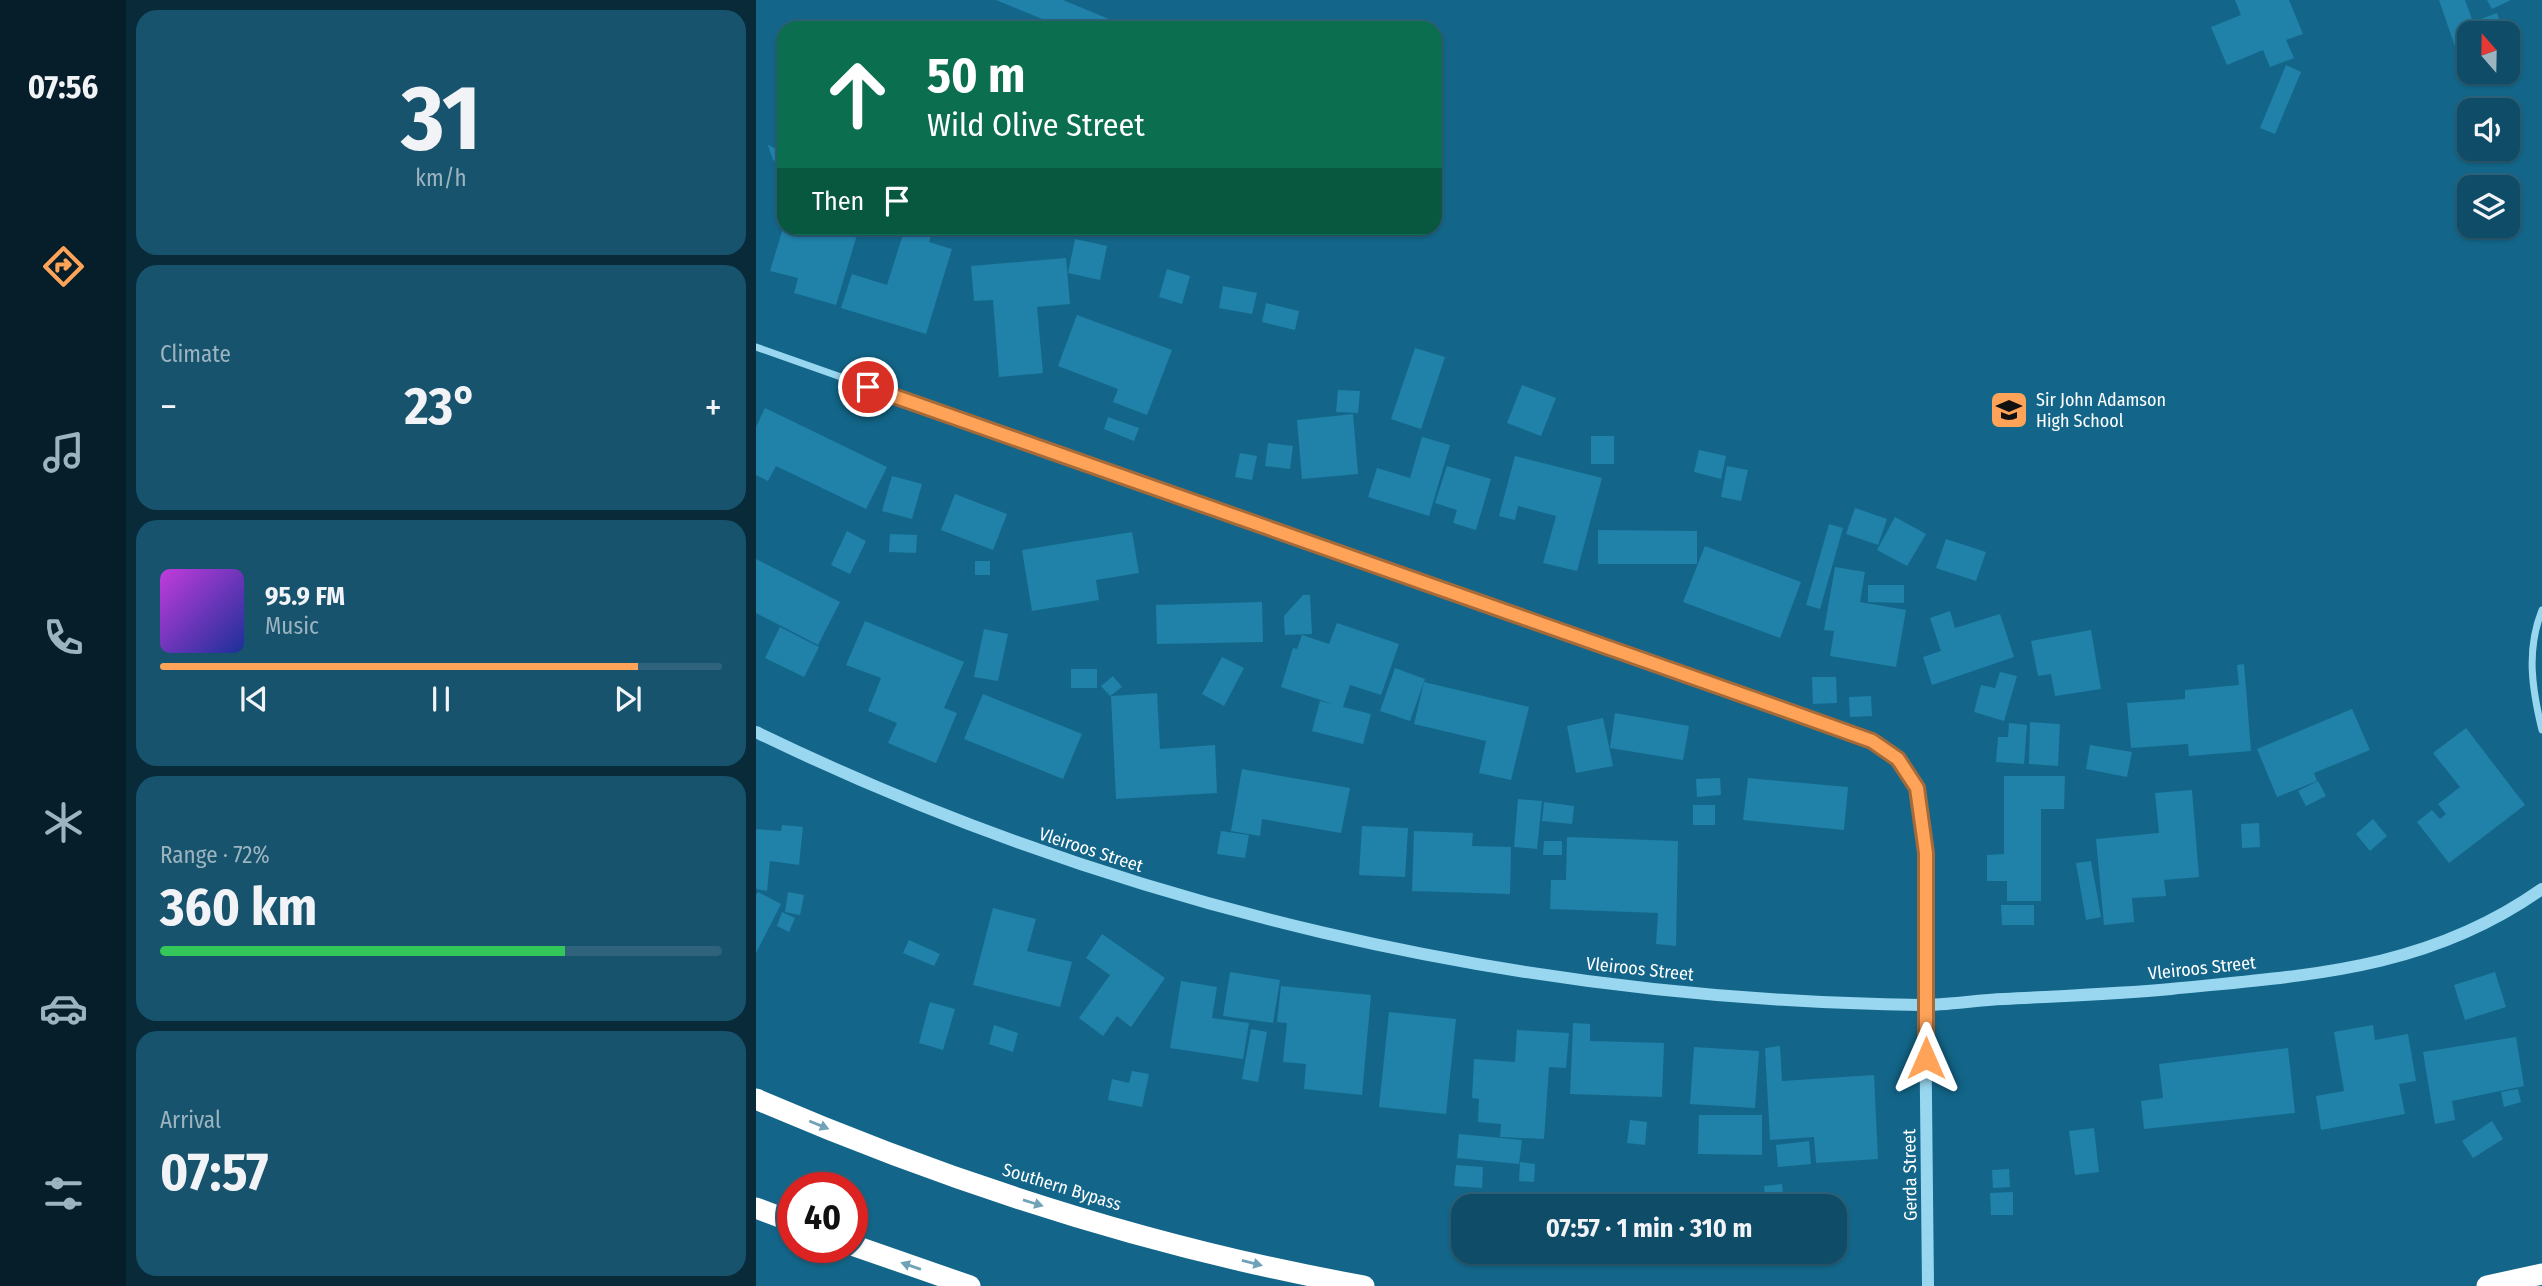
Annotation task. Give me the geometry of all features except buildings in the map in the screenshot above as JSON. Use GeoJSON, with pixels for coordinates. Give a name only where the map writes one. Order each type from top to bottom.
{"type":"FeatureCollection","features":[{"type":"Feature","properties":{"kind":"highway","name":"Southern Bypass"},"geometry":{"type":"LineString","coordinates":[[756,1099],[905,1159],[1019,1199],[1164,1241],[1293,1273],[1364,1286]]}},
{"type":"Feature","properties":{"kind":"highway"},"geometry":{"type":"LineString","coordinates":[[756,1208],[777,1216]]}},
{"type":"Feature","properties":{"kind":"highway"},"geometry":{"type":"LineString","coordinates":[[868,1251],[970,1286]]}},
{"type":"Feature","properties":{"kind":"highway"},"geometry":{"type":"LineString","coordinates":[[2487,1286],[2542,1274]]}},
{"type":"Feature","properties":{"kind":"street","name":"Gerda Street"},"geometry":{"type":"LineString","coordinates":[[756,347],[1872,741],[1898,759],[1917,788],[1923,812],[1926,853],[1928,1286]]}},
{"type":"Feature","properties":{"kind":"street"},"geometry":{"type":"LineString","coordinates":[[2542,610],[2532,650],[2531,673],[2542,730]]}},
{"type":"Feature","properties":{"kind":"street","name":"Vleiroos Street"},"geometry":{"type":"LineString","coordinates":[[756,732],[888,793],[1049,855],[1135,884],[1314,931],[1509,971],[1628,986],[1777,998],[1925,1005],[2136,992],[2349,969],[2423,951],[2542,890]]}},
{"type":"Feature","properties":{"kind":"street"},"geometry":{"type":"LineString","coordinates":[[2523,902],[2542,899]]}},
{"type":"Feature","properties":{"kind":"place","name":"Sir John Adamson High School"},"geometry":{"type":"Point","coordinates":[2009,410]}},
{"type":"Feature","properties":{"kind":"route"},"geometry":{"type":"LineString","coordinates":[[868,387],[1777,707],[1872,741],[1887,750],[1898,759],[1917,788],[1923,812],[1926,853],[1926,1058]]}}]}
